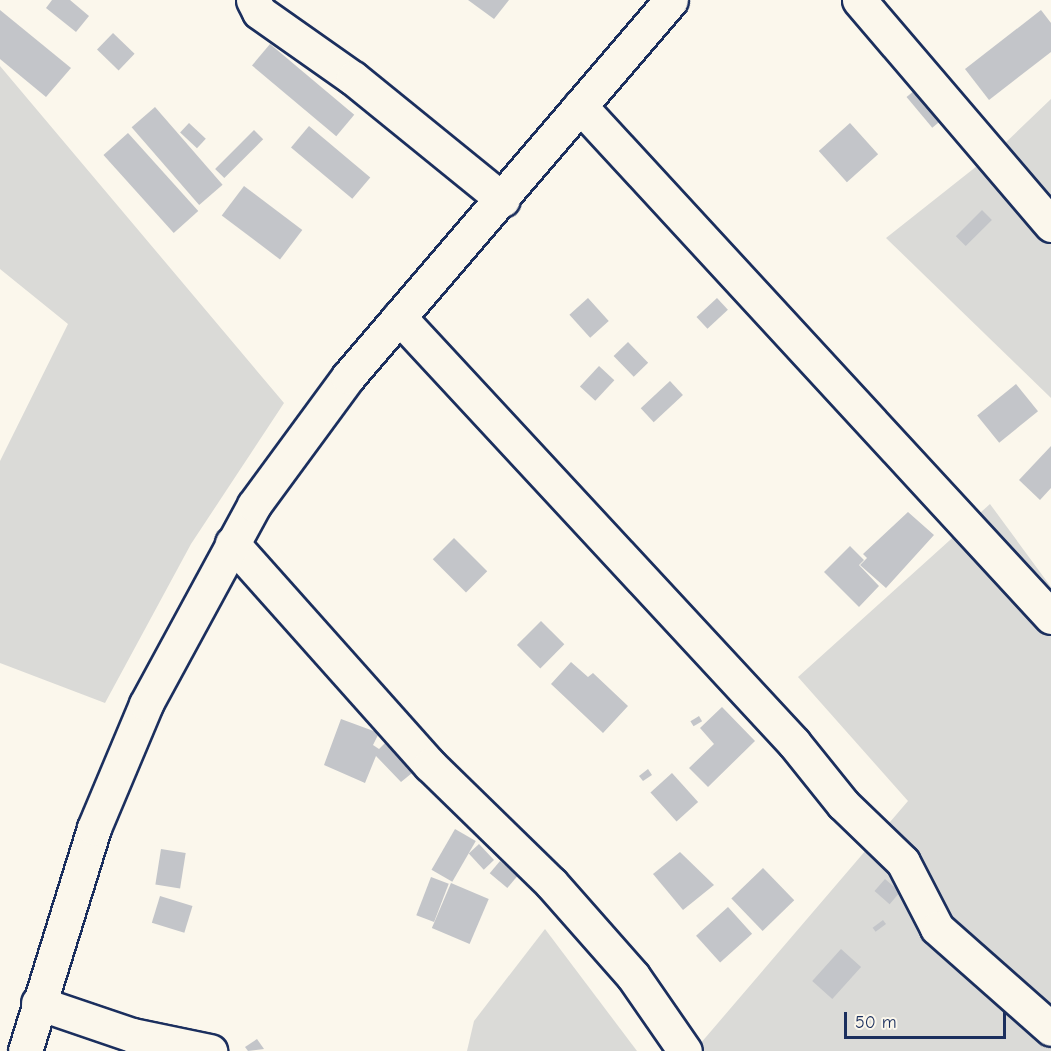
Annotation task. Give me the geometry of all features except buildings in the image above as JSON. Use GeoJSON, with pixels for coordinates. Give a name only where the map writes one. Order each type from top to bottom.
{"type":"FeatureCollection","features":[{"type":"Feature","properties":{"kind":"street"},"geometry":{"type":"LineString","coordinates":[[253,0],[259,12],[353,78],[503,200]]}},
{"type":"Feature","properties":{"kind":"street"},"geometry":{"type":"LineString","coordinates":[[25,1051],[94,828],[146,704],[232,543],[314,423],[399,317],[503,200],[671,0]]}},
{"type":"Feature","properties":{"kind":"street"},"geometry":{"type":"LineString","coordinates":[[859,0],[1051,225]]}},
{"type":"Feature","properties":{"kind":"street"},"geometry":{"type":"LineString","coordinates":[[580,106],[1051,617]]}},
{"type":"Feature","properties":{"kind":"street"},"geometry":{"type":"LineString","coordinates":[[399,317],[794,743],[843,804],[903,862],[937,928],[1051,1029]]}},
{"type":"Feature","properties":{"kind":"street"},"geometry":{"type":"LineString","coordinates":[[232,543],[430,765],[551,883],[633,976],[682,1050]]}},
{"type":"Feature","properties":{"kind":"street"},"geometry":{"type":"LineString","coordinates":[[38,1003],[132,1035],[210,1051]]}},
{"type":"Feature","properties":{"kind":"shaded area"},"geometry":{"type":"Polygon","coordinates":[[[0,66],[284,403],[191,544],[105,703],[0,663],[0,461],[68,324],[0,269],[0,66]]]}},
{"type":"Feature","properties":{"kind":"shaded area"},"geometry":{"type":"Polygon","coordinates":[[[1051,99],[1051,398],[886,238],[1001,147],[1051,99]]]}},
{"type":"Feature","properties":{"kind":"shaded area"},"geometry":{"type":"Polygon","coordinates":[[[990,504],[1051,587],[1051,1051],[694,1051],[908,801],[798,677],[990,504]]]}},
{"type":"Feature","properties":{"kind":"shaded area"},"geometry":{"type":"Polygon","coordinates":[[[545,929],[637,1051],[467,1051],[474,1021],[545,929]]]}}]}
